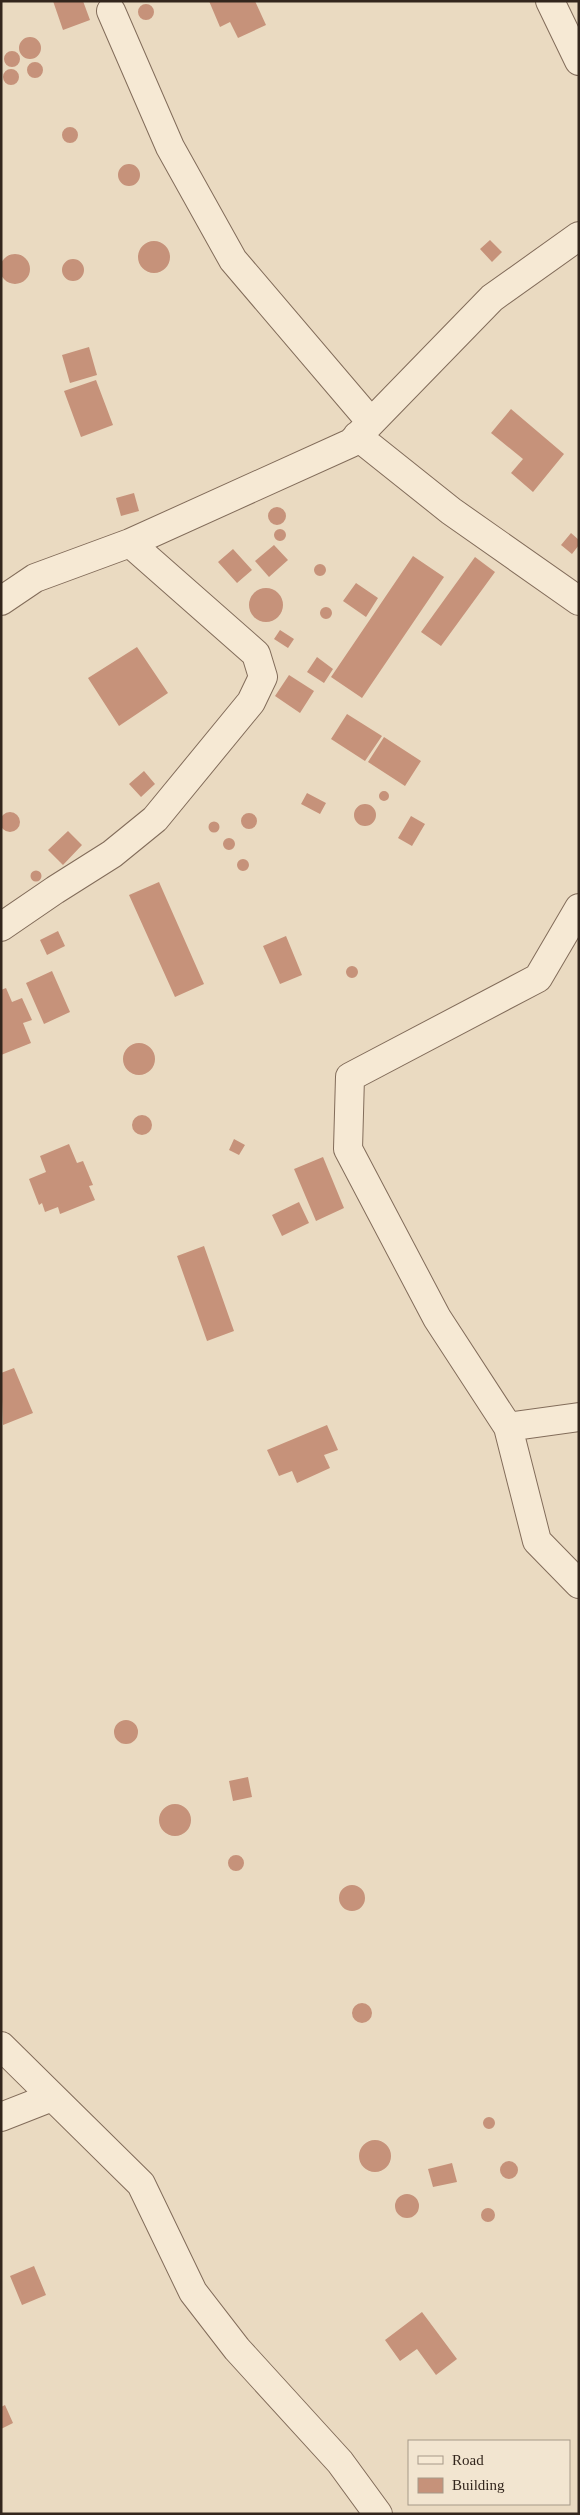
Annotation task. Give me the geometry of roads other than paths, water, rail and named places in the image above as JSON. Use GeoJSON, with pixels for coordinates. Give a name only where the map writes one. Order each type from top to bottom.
{"type":"FeatureCollection","features":[{"type":"Feature","properties":{"kind":"street"},"geometry":{"type":"LineString","coordinates":[[550,1],[579,61]]}},
{"type":"Feature","properties":{"kind":"street"},"geometry":{"type":"LineString","coordinates":[[111,11],[170,147],[233,260],[364,429],[451,512],[579,601]]}},
{"type":"Feature","properties":{"kind":"street"},"geometry":{"type":"LineString","coordinates":[[1,601],[34,578],[130,543],[351,443],[492,298],[579,236]]}},
{"type":"Feature","properties":{"kind":"street"},"geometry":{"type":"LineString","coordinates":[[1,928],[55,890],[112,854],[155,819],[251,702],[263,677],[256,654],[130,543]]}},
{"type":"Feature","properties":{"kind":"street"},"geometry":{"type":"LineString","coordinates":[[579,908],[538,978],[350,1077],[348,1149],[437,1318],[508,1427],[537,1541],[579,1584]]}},
{"type":"Feature","properties":{"kind":"street"},"geometry":{"type":"LineString","coordinates":[[508,1427],[579,1417]]}},
{"type":"Feature","properties":{"kind":"street"},"geometry":{"type":"LineString","coordinates":[[1,2046],[141,2184],[193,2292],[236,2349],[340,2462],[378,2514]]}},
{"type":"Feature","properties":{"kind":"street"},"geometry":{"type":"LineString","coordinates":[[1,2116],[52,2097]]}}]}
